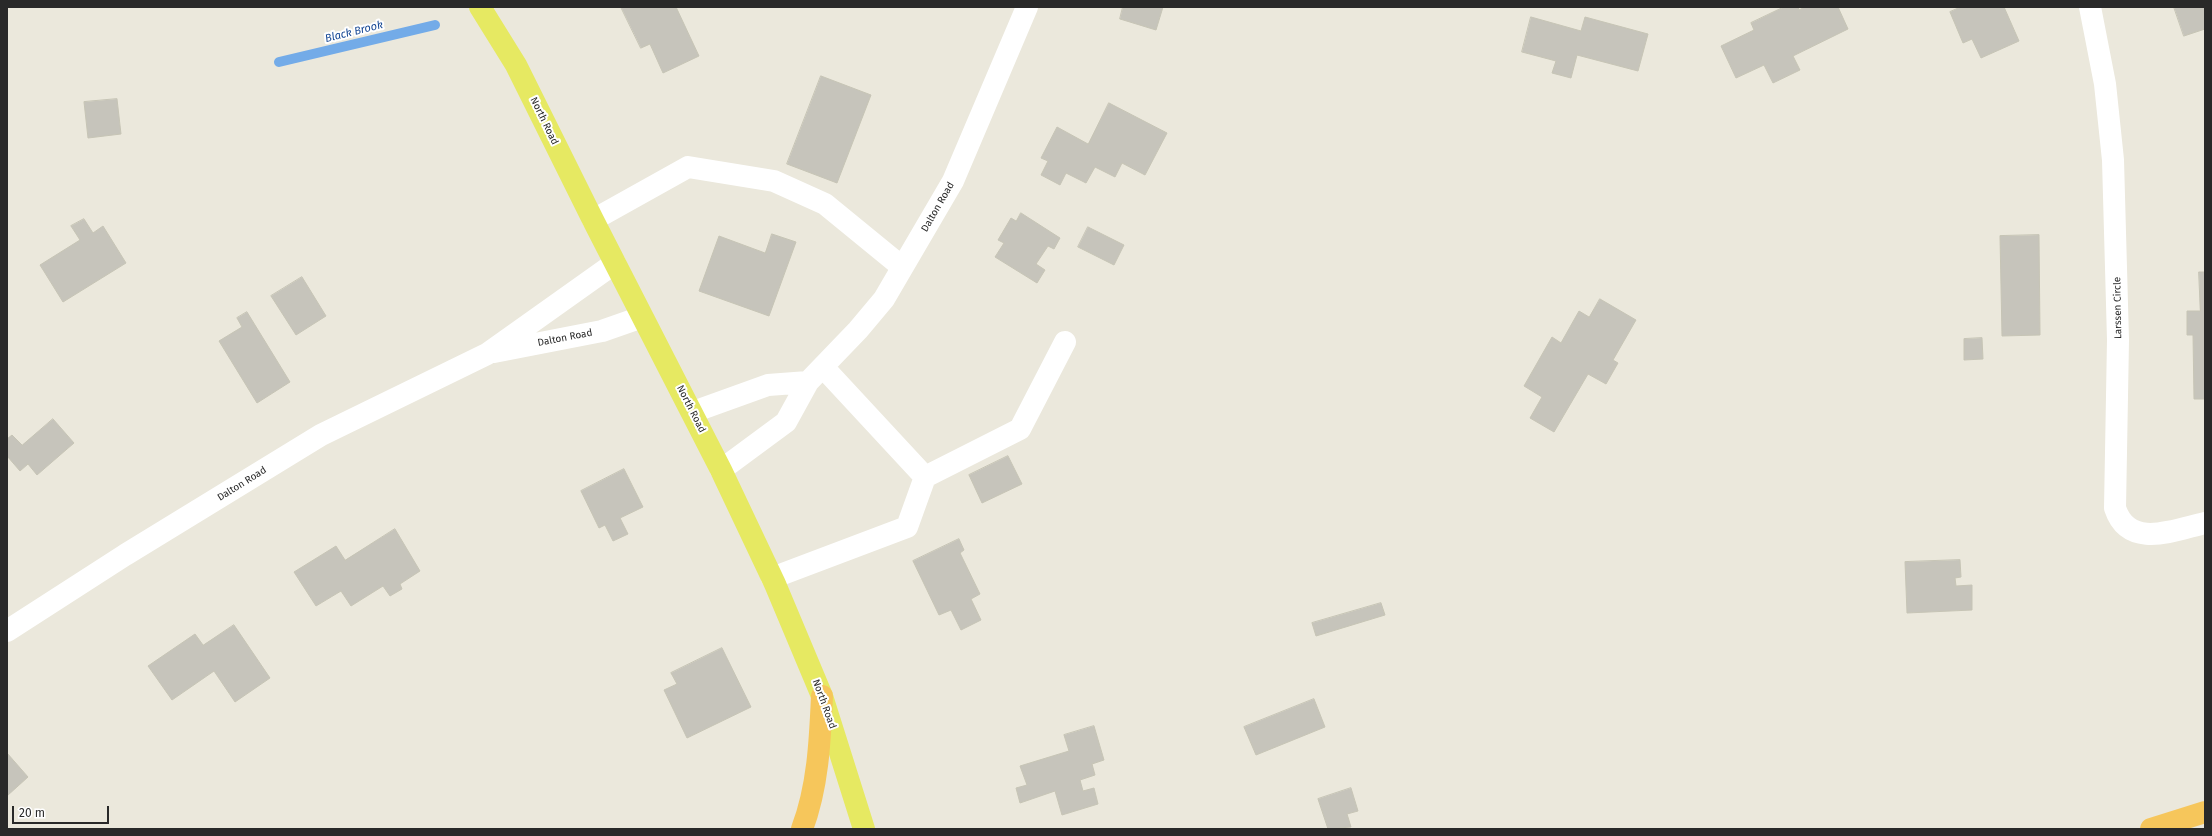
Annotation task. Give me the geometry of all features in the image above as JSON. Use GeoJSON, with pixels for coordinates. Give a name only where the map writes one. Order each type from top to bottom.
{"type":"FeatureCollection","features":[{"type":"Feature","properties":{"kind":"highway"},"geometry":{"type":"LineString","coordinates":[[802,829],[808,814],[815,782],[822,696]]}},
{"type":"Feature","properties":{"kind":"highway"},"geometry":{"type":"LineString","coordinates":[[2151,829],[2205,812]]}},
{"type":"Feature","properties":{"kind":"main road","name":"North Road"},"geometry":{"type":"LineString","coordinates":[[480,7],[516,65],[642,317],[693,412],[772,578],[822,696],[864,829]]}},
{"type":"Feature","properties":{"kind":"street","name":"Dalton Road"},"geometry":{"type":"LineString","coordinates":[[721,470],[786,422],[816,374],[858,330],[884,299],[953,181],[1027,7]]}},
{"type":"Feature","properties":{"kind":"street","name":"Larssen Circle"},"geometry":{"type":"LineString","coordinates":[[2090,7],[2105,84],[2113,160],[2118,340],[2115,508],[2118,515],[2127,527],[2141,534],[2156,534],[2205,523]]}},
{"type":"Feature","properties":{"kind":"street"},"geometry":{"type":"LineString","coordinates":[[593,220],[688,167],[774,181],[825,204],[902,268]]}},
{"type":"Feature","properties":{"kind":"street","name":"Dalton Road"},"geometry":{"type":"LineString","coordinates":[[7,631],[321,435],[487,354],[615,263]]}},
{"type":"Feature","properties":{"kind":"street","name":"Dalton Road"},"geometry":{"type":"LineString","coordinates":[[487,354],[602,331],[642,317]]}},
{"type":"Feature","properties":{"kind":"street"},"geometry":{"type":"LineString","coordinates":[[772,578],[907,527],[925,477],[1020,429],[1065,342]]}},
{"type":"Feature","properties":{"kind":"street"},"geometry":{"type":"LineString","coordinates":[[693,412],[768,385],[816,374],[925,477]]}},
{"type":"Feature","properties":{"kind":"building"},"geometry":{"type":"Polygon","coordinates":[[[621,7],[676,7],[699,56],[663,73],[650,44],[641,48],[621,7]]]}},
{"type":"Feature","properties":{"kind":"building"},"geometry":{"type":"Polygon","coordinates":[[[1123,7],[1163,7],[1156,30],[1120,19],[1123,7]]]}},
{"type":"Feature","properties":{"kind":"building"},"geometry":{"type":"Polygon","coordinates":[[[1784,7],[1798,7],[1799,10],[1805,7],[1838,7],[1848,29],[1793,56],[1800,70],[1773,83],[1764,65],[1736,78],[1721,46],[1754,30],[1751,23],[1784,7]]]}},
{"type":"Feature","properties":{"kind":"building"},"geometry":{"type":"Polygon","coordinates":[[[1961,7],[2004,7],[2019,41],[1981,58],[1972,39],[1963,43],[1950,12],[1961,7]]]}},
{"type":"Feature","properties":{"kind":"building"},"geometry":{"type":"Polygon","coordinates":[[[2174,7],[2205,7],[2205,29],[2184,36],[2174,7]]]}},
{"type":"Feature","properties":{"kind":"building"},"geometry":{"type":"Polygon","coordinates":[[[1531,17],[1581,31],[1585,17],[1648,34],[1638,71],[1577,55],[1571,78],[1552,73],[1556,61],[1522,52],[1531,17]]]}},
{"type":"Feature","properties":{"kind":"building"},"geometry":{"type":"Polygon","coordinates":[[[821,76],[871,95],[837,183],[787,164],[821,76]]]}},
{"type":"Feature","properties":{"kind":"building"},"geometry":{"type":"Polygon","coordinates":[[[117,99],[121,134],[88,138],[84,102],[117,99]]]}},
{"type":"Feature","properties":{"kind":"building"},"geometry":{"type":"Polygon","coordinates":[[[1109,103],[1167,133],[1145,175],[1122,163],[1115,177],[1095,167],[1086,183],[1066,173],[1060,185],[1041,175],[1048,161],[1041,158],[1057,127],[1088,144],[1109,103]]]}},
{"type":"Feature","properties":{"kind":"building"},"geometry":{"type":"Polygon","coordinates":[[[1021,213],[1060,238],[1054,249],[1048,246],[1036,264],[1045,270],[1037,283],[995,257],[1004,243],[998,240],[1011,218],[1016,221],[1021,213]]]}},
{"type":"Feature","properties":{"kind":"building"},"geometry":{"type":"Polygon","coordinates":[[[84,219],[93,233],[103,226],[126,263],[63,302],[40,265],[80,240],[71,226],[84,219]]]}},
{"type":"Feature","properties":{"kind":"building"},"geometry":{"type":"Polygon","coordinates":[[[1088,227],[1124,245],[1114,265],[1078,247],[1088,227]]]}},
{"type":"Feature","properties":{"kind":"building"},"geometry":{"type":"Polygon","coordinates":[[[772,234],[796,242],[769,316],[699,291],[719,236],[765,253],[772,234]]]}},
{"type":"Feature","properties":{"kind":"building"},"geometry":{"type":"Polygon","coordinates":[[[2039,235],[2040,335],[2002,336],[2000,236],[2039,235]]]}},
{"type":"Feature","properties":{"kind":"building"},"geometry":{"type":"Polygon","coordinates":[[[2199,272],[2205,272],[2205,399],[2194,399],[2193,335],[2187,335],[2187,311],[2200,311],[2199,272]]]}},
{"type":"Feature","properties":{"kind":"building"},"geometry":{"type":"Polygon","coordinates":[[[302,277],[326,316],[296,335],[271,296],[302,277]]]}},
{"type":"Feature","properties":{"kind":"building"},"geometry":{"type":"Polygon","coordinates":[[[1600,299],[1636,320],[1613,360],[1618,363],[1606,384],[1588,374],[1554,432],[1530,418],[1542,397],[1524,386],[1552,337],[1561,343],[1579,311],[1589,317],[1600,299]]]}},
{"type":"Feature","properties":{"kind":"building"},"geometry":{"type":"Polygon","coordinates":[[[247,312],[290,382],[257,403],[219,341],[242,327],[237,318],[247,312]]]}},
{"type":"Feature","properties":{"kind":"building"},"geometry":{"type":"Polygon","coordinates":[[[1982,338],[1983,359],[1964,360],[1964,339],[1982,338]]]}},
{"type":"Feature","properties":{"kind":"building"},"geometry":{"type":"Polygon","coordinates":[[[53,419],[74,443],[37,475],[28,464],[20,471],[7,456],[7,439],[12,435],[22,445],[53,419]]]}},
{"type":"Feature","properties":{"kind":"building"},"geometry":{"type":"Polygon","coordinates":[[[1008,456],[1022,484],[982,503],[969,475],[1008,456]]]}},
{"type":"Feature","properties":{"kind":"building"},"geometry":{"type":"Polygon","coordinates":[[[624,469],[643,507],[620,518],[628,534],[613,541],[605,525],[599,528],[581,491],[624,469]]]}},
{"type":"Feature","properties":{"kind":"building"},"geometry":{"type":"Polygon","coordinates":[[[395,529],[420,571],[400,584],[402,589],[390,596],[383,586],[351,606],[341,591],[316,606],[294,572],[336,546],[345,560],[395,529]]]}},
{"type":"Feature","properties":{"kind":"building"},"geometry":{"type":"Polygon","coordinates":[[[959,539],[964,550],[960,553],[980,594],[971,599],[981,620],[961,630],[951,610],[939,615],[913,561],[959,539]]]}},
{"type":"Feature","properties":{"kind":"building"},"geometry":{"type":"Polygon","coordinates":[[[1960,560],[1961,577],[1955,578],[1956,586],[1972,585],[1972,610],[1907,613],[1905,562],[1960,560]]]}},
{"type":"Feature","properties":{"kind":"building"},"geometry":{"type":"Polygon","coordinates":[[[1381,603],[1385,615],[1316,636],[1312,623],[1381,603]]]}},
{"type":"Feature","properties":{"kind":"building"},"geometry":{"type":"Polygon","coordinates":[[[234,625],[270,678],[235,702],[214,671],[172,700],[148,666],[195,634],[203,645],[234,625]]]}},
{"type":"Feature","properties":{"kind":"building"},"geometry":{"type":"Polygon","coordinates":[[[722,648],[751,707],[687,738],[664,690],[677,684],[671,673],[722,648]]]}},
{"type":"Feature","properties":{"kind":"building"},"geometry":{"type":"Polygon","coordinates":[[[1314,699],[1325,727],[1256,755],[1244,727],[1314,699]]]}},
{"type":"Feature","properties":{"kind":"building"},"geometry":{"type":"Polygon","coordinates":[[[1094,726],[1104,760],[1092,764],[1095,775],[1080,780],[1083,791],[1094,788],[1098,804],[1062,815],[1055,791],[1020,803],[1016,788],[1027,785],[1020,766],[1069,751],[1064,735],[1094,726]]]}},
{"type":"Feature","properties":{"kind":"building"},"geometry":{"type":"Polygon","coordinates":[[[7,753],[28,777],[7,796],[7,753]]]}},
{"type":"Feature","properties":{"kind":"building"},"geometry":{"type":"Polygon","coordinates":[[[1351,788],[1358,811],[1347,814],[1351,827],[1328,829],[1318,799],[1351,788]]]}},
{"type":"Feature","properties":{"kind":"waterway","name":"Black Brook"},"geometry":{"type":"LineString","coordinates":[[279,62],[435,25]]}}]}
